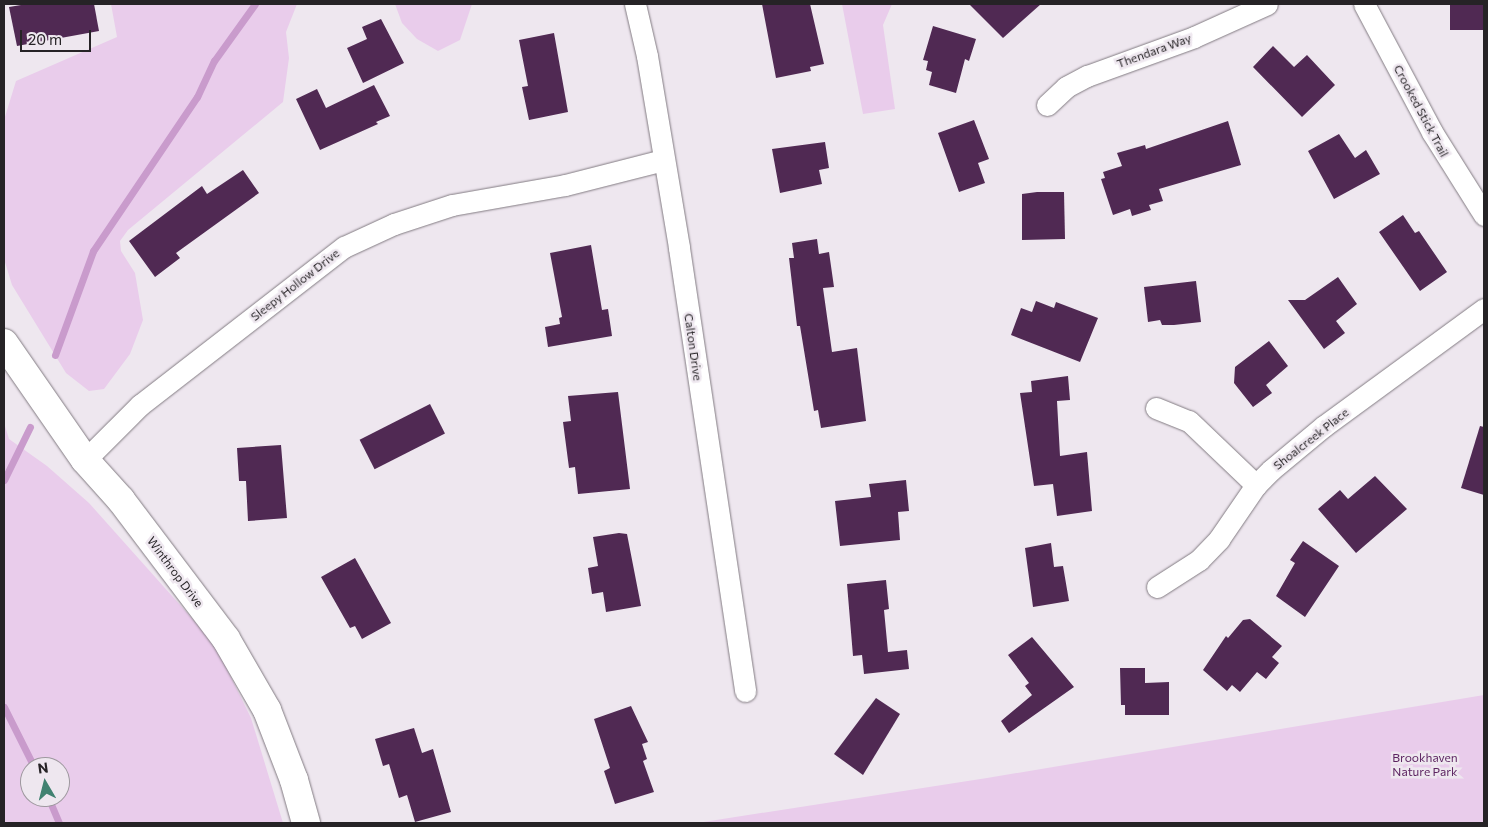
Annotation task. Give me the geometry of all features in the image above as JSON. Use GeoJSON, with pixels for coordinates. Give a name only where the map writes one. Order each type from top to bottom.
{"type":"FeatureCollection","features":[{"type":"Feature","properties":{"kind":"street","name":"Calton Drive"},"geometry":{"type":"LineString","coordinates":[[635,4],[647,56],[663,160],[680,248],[745,691]]}},
{"type":"Feature","properties":{"kind":"street","name":"Thendara Way"},"geometry":{"type":"LineString","coordinates":[[1047,105],[1066,87],[1087,76],[1194,37],[1267,4]]}},
{"type":"Feature","properties":{"kind":"street","name":"Crooked Stick Trail"},"geometry":{"type":"LineString","coordinates":[[1364,4],[1441,148],[1484,215]]}},
{"type":"Feature","properties":{"kind":"street","name":"Sleepy Hollow Drive"},"geometry":{"type":"LineString","coordinates":[[85,460],[140,405],[344,247],[394,224],[452,205],[565,185],[663,160]]}},
{"type":"Feature","properties":{"kind":"street","name":"Shoalcreek Place"},"geometry":{"type":"LineString","coordinates":[[1157,587],[1198,560],[1239,513],[1256,485],[1324,426],[1484,309]]}},
{"type":"Feature","properties":{"kind":"street","name":"Winthrop Drive"},"geometry":{"type":"LineString","coordinates":[[4,343],[85,460],[121,500],[226,639],[267,710],[294,780],[306,823]]}},
{"type":"Feature","properties":{"kind":"street"},"geometry":{"type":"LineString","coordinates":[[1156,408],[1189,421],[1256,485]]}},
{"type":"Feature","properties":{"kind":"green space"},"geometry":{"type":"Polygon","coordinates":[[[111,4],[297,4],[286,32],[289,58],[283,102],[128,230],[120,241],[121,251],[135,273],[143,320],[130,354],[104,389],[89,391],[66,373],[12,285],[4,259],[4,120],[16,81],[117,37],[111,4]]]}},
{"type":"Feature","properties":{"kind":"green space"},"geometry":{"type":"Polygon","coordinates":[[[395,4],[472,4],[460,40],[438,51],[417,39],[402,23],[395,4]]]}},
{"type":"Feature","properties":{"kind":"green space"},"geometry":{"type":"Polygon","coordinates":[[[842,4],[892,4],[883,25],[895,109],[863,114],[842,4]]]}},
{"type":"Feature","properties":{"kind":"green space"},"geometry":{"type":"Polygon","coordinates":[[[4,423],[9,439],[47,466],[89,503],[214,643],[251,718],[283,823],[4,823],[4,423]]]}},
{"type":"Feature","properties":{"kind":"green space","name":"Brookhaven Nature Park"},"geometry":{"type":"Polygon","coordinates":[[[1484,695],[1484,823],[697,823],[987,778],[1484,695]]]}},
{"type":"Feature","properties":{"kind":"building"},"geometry":{"type":"Polygon","coordinates":[[[27,4],[94,4],[99,31],[17,46],[9,7],[27,4]]]}},
{"type":"Feature","properties":{"kind":"building"},"geometry":{"type":"Polygon","coordinates":[[[762,4],[810,4],[824,64],[810,67],[811,71],[776,78],[762,4]]]}},
{"type":"Feature","properties":{"kind":"building"},"geometry":{"type":"Polygon","coordinates":[[[969,4],[1041,4],[1003,38],[969,4]]]}},
{"type":"Feature","properties":{"kind":"building"},"geometry":{"type":"Polygon","coordinates":[[[1450,4],[1484,4],[1484,30],[1450,30],[1450,4]]]}},
{"type":"Feature","properties":{"kind":"building"},"geometry":{"type":"Polygon","coordinates":[[[381,19],[404,63],[363,83],[347,48],[367,39],[362,27],[381,19]]]}},
{"type":"Feature","properties":{"kind":"building"},"geometry":{"type":"Polygon","coordinates":[[[933,26],[976,39],[969,61],[965,59],[956,93],[929,85],[932,72],[926,70],[928,61],[923,60],[933,26]]]}},
{"type":"Feature","properties":{"kind":"building"},"geometry":{"type":"Polygon","coordinates":[[[554,33],[568,112],[529,120],[522,87],[528,86],[519,40],[554,33]]]}},
{"type":"Feature","properties":{"kind":"building"},"geometry":{"type":"Polygon","coordinates":[[[1273,46],[1294,67],[1307,55],[1335,85],[1302,117],[1253,67],[1273,46]]]}},
{"type":"Feature","properties":{"kind":"building"},"geometry":{"type":"Polygon","coordinates":[[[374,85],[390,116],[376,122],[378,124],[320,150],[296,99],[317,89],[326,108],[374,85]]]}},
{"type":"Feature","properties":{"kind":"building"},"geometry":{"type":"Polygon","coordinates":[[[974,120],[989,159],[978,163],[985,183],[959,192],[938,133],[974,120]]]}},
{"type":"Feature","properties":{"kind":"building"},"geometry":{"type":"Polygon","coordinates":[[[1228,121],[1241,165],[1159,189],[1163,201],[1149,205],[1151,210],[1132,216],[1130,209],[1113,215],[1101,179],[1105,178],[1103,172],[1122,166],[1117,153],[1145,145],[1146,149],[1228,121]]]}},
{"type":"Feature","properties":{"kind":"building"},"geometry":{"type":"Polygon","coordinates":[[[1339,134],[1355,158],[1366,150],[1380,174],[1334,199],[1308,151],[1339,134]]]}},
{"type":"Feature","properties":{"kind":"building"},"geometry":{"type":"Polygon","coordinates":[[[825,142],[829,168],[819,170],[822,184],[780,193],[772,149],[825,142]]]}},
{"type":"Feature","properties":{"kind":"building"},"geometry":{"type":"Polygon","coordinates":[[[243,170],[259,193],[176,253],[180,258],[155,277],[129,241],[202,186],[207,194],[243,170]]]}},
{"type":"Feature","properties":{"kind":"building"},"geometry":{"type":"Polygon","coordinates":[[[1064,192],[1065,239],[1022,240],[1022,194],[1064,192]]]}},
{"type":"Feature","properties":{"kind":"building"},"geometry":{"type":"Polygon","coordinates":[[[1403,215],[1415,233],[1419,231],[1447,272],[1420,291],[1379,232],[1403,215]]]}},
{"type":"Feature","properties":{"kind":"building"},"geometry":{"type":"Polygon","coordinates":[[[817,239],[819,254],[829,252],[834,287],[823,288],[832,352],[857,348],[866,421],[821,428],[818,410],[814,411],[800,326],[797,326],[789,258],[794,258],[792,243],[817,239]]]}},
{"type":"Feature","properties":{"kind":"building"},"geometry":{"type":"Polygon","coordinates":[[[591,245],[602,310],[608,309],[612,336],[548,347],[545,327],[560,324],[559,318],[562,317],[550,253],[591,245]]]}},
{"type":"Feature","properties":{"kind":"building"},"geometry":{"type":"Polygon","coordinates":[[[1338,277],[1357,304],[1336,321],[1345,333],[1324,349],[1288,300],[1305,300],[1338,277]]]}},
{"type":"Feature","properties":{"kind":"building"},"geometry":{"type":"Polygon","coordinates":[[[1196,281],[1201,322],[1162,325],[1160,320],[1148,322],[1144,287],[1196,281]]]}},
{"type":"Feature","properties":{"kind":"building"},"geometry":{"type":"Polygon","coordinates":[[[1036,301],[1054,308],[1056,302],[1098,318],[1080,362],[1011,335],[1021,308],[1032,312],[1036,301]]]}},
{"type":"Feature","properties":{"kind":"building"},"geometry":{"type":"Polygon","coordinates":[[[1269,341],[1288,366],[1266,385],[1272,393],[1253,407],[1234,383],[1235,367],[1269,341]]]}},
{"type":"Feature","properties":{"kind":"building"},"geometry":{"type":"Polygon","coordinates":[[[1068,376],[1070,400],[1057,401],[1060,456],[1087,452],[1092,511],[1057,516],[1053,484],[1034,486],[1020,393],[1032,392],[1031,381],[1068,376]]]}},
{"type":"Feature","properties":{"kind":"building"},"geometry":{"type":"Polygon","coordinates":[[[618,392],[630,489],[578,494],[575,467],[569,468],[563,422],[571,421],[568,396],[618,392]]]}},
{"type":"Feature","properties":{"kind":"building"},"geometry":{"type":"Polygon","coordinates":[[[430,404],[445,433],[375,469],[360,440],[430,404]]]}},
{"type":"Feature","properties":{"kind":"building"},"geometry":{"type":"Polygon","coordinates":[[[1480,426],[1484,427],[1484,495],[1461,488],[1480,426]]]}},
{"type":"Feature","properties":{"kind":"building"},"geometry":{"type":"Polygon","coordinates":[[[281,445],[287,518],[248,521],[246,481],[239,481],[237,448],[281,445]]]}},
{"type":"Feature","properties":{"kind":"building"},"geometry":{"type":"Polygon","coordinates":[[[1375,476],[1407,509],[1356,553],[1318,509],[1340,490],[1348,499],[1375,476]]]}},
{"type":"Feature","properties":{"kind":"building"},"geometry":{"type":"Polygon","coordinates":[[[906,480],[909,511],[898,512],[900,540],[840,546],[835,501],[871,497],[869,484],[906,480]]]}},
{"type":"Feature","properties":{"kind":"building"},"geometry":{"type":"Polygon","coordinates":[[[619,533],[627,534],[641,606],[606,612],[603,592],[592,594],[588,568],[598,566],[593,537],[619,533]]]}},
{"type":"Feature","properties":{"kind":"building"},"geometry":{"type":"Polygon","coordinates":[[[1303,541],[1339,566],[1305,617],[1276,596],[1295,563],[1290,560],[1303,541]]]}},
{"type":"Feature","properties":{"kind":"building"},"geometry":{"type":"Polygon","coordinates":[[[1051,543],[1054,567],[1063,566],[1069,601],[1033,607],[1025,548],[1051,543]]]}},
{"type":"Feature","properties":{"kind":"building"},"geometry":{"type":"Polygon","coordinates":[[[355,558],[391,623],[362,639],[355,626],[350,628],[321,577],[355,558]]]}},
{"type":"Feature","properties":{"kind":"building"},"geometry":{"type":"Polygon","coordinates":[[[886,580],[889,609],[884,610],[888,652],[907,650],[909,669],[864,674],[862,655],[853,656],[847,584],[886,580]]]}},
{"type":"Feature","properties":{"kind":"building"},"geometry":{"type":"Polygon","coordinates":[[[1250,619],[1282,646],[1272,657],[1279,663],[1266,679],[1257,672],[1240,692],[1232,685],[1227,691],[1203,670],[1226,636],[1228,638],[1243,620],[1250,619]]]}},
{"type":"Feature","properties":{"kind":"building"},"geometry":{"type":"Polygon","coordinates":[[[1032,637],[1074,687],[1009,733],[1001,721],[1032,695],[1025,686],[1029,683],[1008,655],[1032,637]]]}},
{"type":"Feature","properties":{"kind":"building"},"geometry":{"type":"Polygon","coordinates":[[[1120,668],[1145,668],[1145,683],[1169,682],[1169,715],[1125,715],[1125,705],[1121,705],[1120,668]]]}},
{"type":"Feature","properties":{"kind":"building"},"geometry":{"type":"Polygon","coordinates":[[[876,698],[900,714],[863,775],[834,754],[876,698]]]}},
{"type":"Feature","properties":{"kind":"building"},"geometry":{"type":"Polygon","coordinates":[[[631,706],[648,742],[642,744],[647,759],[643,761],[654,792],[615,804],[604,771],[610,768],[594,719],[631,706]]]}},
{"type":"Feature","properties":{"kind":"building"},"geometry":{"type":"Polygon","coordinates":[[[414,728],[422,753],[433,749],[451,812],[415,822],[407,795],[399,798],[389,764],[383,766],[375,739],[414,728]]]}},
{"type":"Feature","properties":{"kind":"waterway"},"geometry":{"type":"LineString","coordinates":[[55,355],[93,251],[197,97],[214,61],[255,4]]}},
{"type":"Feature","properties":{"kind":"waterway"},"geometry":{"type":"LineString","coordinates":[[4,480],[30,427]]}},
{"type":"Feature","properties":{"kind":"waterway"},"geometry":{"type":"LineString","coordinates":[[4,707],[29,757]]}},
{"type":"Feature","properties":{"kind":"waterway"},"geometry":{"type":"LineString","coordinates":[[52,807],[59,823]]}}]}
